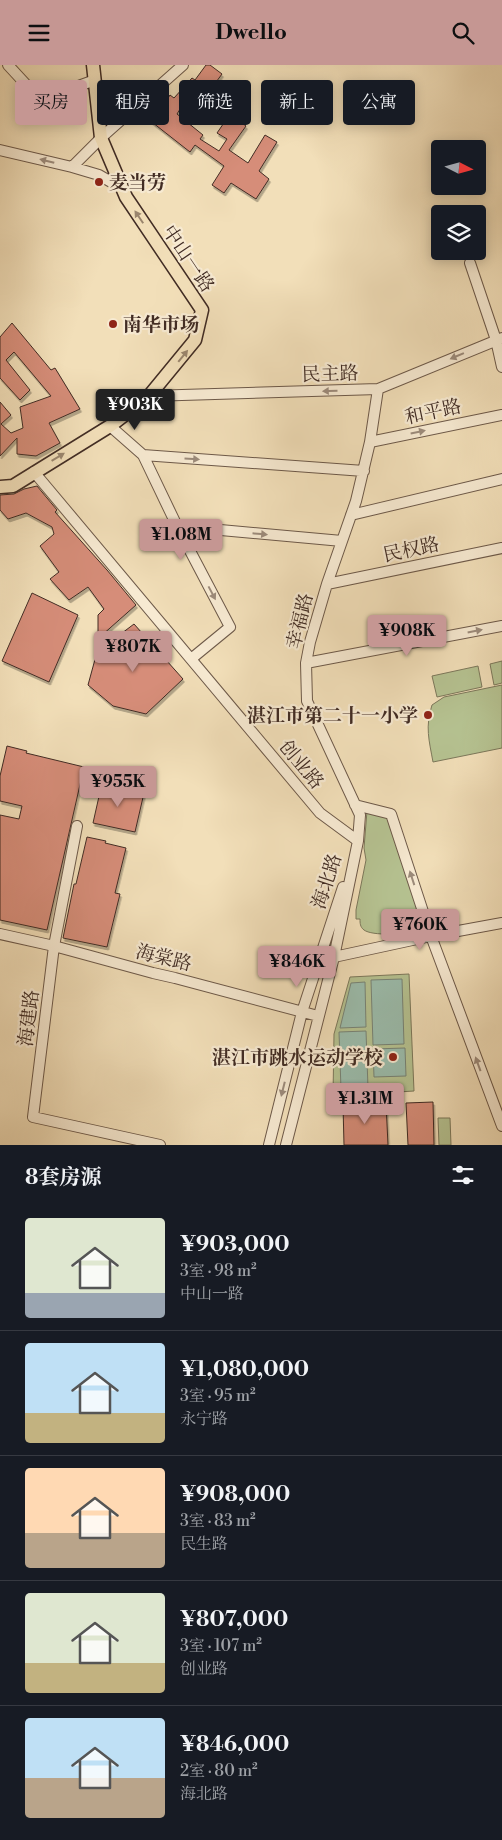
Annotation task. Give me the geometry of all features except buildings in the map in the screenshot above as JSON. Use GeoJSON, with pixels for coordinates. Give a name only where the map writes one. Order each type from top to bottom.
{"type":"FeatureCollection","features":[{"type":"Feature","properties":{"kind":"main road","name":"中山一路"},"geometry":{"type":"LineString","coordinates":[[0,487],[12,486],[110,425],[149,396],[195,340],[202,310],[123,189],[101,138],[93,65]]}},
{"type":"Feature","properties":{"kind":"street"},"geometry":{"type":"LineString","coordinates":[[8,65],[32,91],[62,92],[95,80]]}},
{"type":"Feature","properties":{"kind":"street"},"geometry":{"type":"LineString","coordinates":[[72,167],[101,138],[183,65]]}},
{"type":"Feature","properties":{"kind":"street"},"geometry":{"type":"LineString","coordinates":[[0,150],[99,175],[123,189]]}},
{"type":"Feature","properties":{"kind":"street"},"geometry":{"type":"LineString","coordinates":[[470,263],[499,339],[502,367]]}},
{"type":"Feature","properties":{"kind":"street","name":"民主路"},"geometry":{"type":"LineString","coordinates":[[149,396],[378,389],[499,339]]}},
{"type":"Feature","properties":{"kind":"street","name":"幸福路"},"geometry":{"type":"LineString","coordinates":[[358,810],[307,701],[306,663],[310,642],[327,584],[364,471],[378,389]]}},
{"type":"Feature","properties":{"kind":"street","name":"和平路"},"geometry":{"type":"LineString","coordinates":[[370,442],[502,415]]}},
{"type":"Feature","properties":{"kind":"street"},"geometry":{"type":"LineString","coordinates":[[110,425],[143,455],[177,526],[230,627],[191,659]]}},
{"type":"Feature","properties":{"kind":"street"},"geometry":{"type":"LineString","coordinates":[[143,455],[364,471]]}},
{"type":"Feature","properties":{"kind":"street","name":"创业路"},"geometry":{"type":"LineString","coordinates":[[34,471],[320,813],[358,841]]}},
{"type":"Feature","properties":{"kind":"street"},"geometry":{"type":"LineString","coordinates":[[351,515],[502,479]]}},
{"type":"Feature","properties":{"kind":"street"},"geometry":{"type":"LineString","coordinates":[[177,526],[342,541]]}},
{"type":"Feature","properties":{"kind":"street","name":"民权路"},"geometry":{"type":"LineString","coordinates":[[327,584],[502,548]]}},
{"type":"Feature","properties":{"kind":"street"},"geometry":{"type":"LineString","coordinates":[[306,663],[502,626]]}},
{"type":"Feature","properties":{"kind":"street"},"geometry":{"type":"LineString","coordinates":[[358,841],[358,810],[391,814],[431,935],[502,1126]]}},
{"type":"Feature","properties":{"kind":"street","name":"海建路"},"geometry":{"type":"LineString","coordinates":[[77,826],[54,946],[33,1117],[160,1145]]}},
{"type":"Feature","properties":{"kind":"street","name":"海北路"},"geometry":{"type":"LineString","coordinates":[[286,1145],[334,957],[358,841]]}},
{"type":"Feature","properties":{"kind":"street","name":"海北路"},"geometry":{"type":"LineString","coordinates":[[269,1145],[302,1012],[358,841]]}},
{"type":"Feature","properties":{"kind":"street"},"geometry":{"type":"LineString","coordinates":[[334,957],[431,935],[502,923]]}},
{"type":"Feature","properties":{"kind":"street","name":"海棠路"},"geometry":{"type":"LineString","coordinates":[[0,934],[54,946],[318,1016]]}},
{"type":"Feature","properties":{"kind":"green space"},"geometry":{"type":"Polygon","coordinates":[[[502,661],[502,683],[494,685],[490,664],[502,661]]]}},
{"type":"Feature","properties":{"kind":"green space"},"geometry":{"type":"Polygon","coordinates":[[[478,666],[482,687],[437,697],[432,676],[478,666]]]}},
{"type":"Feature","properties":{"kind":"green space"},"geometry":{"type":"Polygon","coordinates":[[[502,685],[502,748],[433,762],[428,727],[432,705],[444,697],[502,685]]]}},
{"type":"Feature","properties":{"kind":"green space"},"geometry":{"type":"Polygon","coordinates":[[[367,811],[390,815],[424,917],[415,928],[404,933],[368,932],[362,928],[360,919],[356,919],[356,910],[366,860],[364,848],[367,811]]]}},
{"type":"Feature","properties":{"kind":"green space"},"geometry":{"type":"Polygon","coordinates":[[[409,974],[414,1091],[333,1096],[334,1034],[350,977],[409,974]]]}},
{"type":"Feature","properties":{"kind":"green space"},"geometry":{"type":"Polygon","coordinates":[[[438,1118],[450,1118],[451,1145],[439,1145],[438,1118]]]}},
{"type":"Feature","properties":{"kind":"shaded area"},"geometry":{"type":"Polygon","coordinates":[[[402,979],[404,1044],[373,1045],[371,980],[402,979]]]}},
{"type":"Feature","properties":{"kind":"shaded area"},"geometry":{"type":"Polygon","coordinates":[[[365,982],[366,1027],[340,1028],[351,983],[365,982]]]}},
{"type":"Feature","properties":{"kind":"shaded area"},"geometry":{"type":"Polygon","coordinates":[[[366,1031],[368,1088],[341,1089],[339,1032],[366,1031]]]}},
{"type":"Feature","properties":{"kind":"shaded area"},"geometry":{"type":"Polygon","coordinates":[[[405,1048],[406,1076],[374,1077],[373,1049],[405,1048]]]}},
{"type":"Feature","properties":{"kind":"place","name":"麦当劳"},"geometry":{"type":"Point","coordinates":[99,182]}},
{"type":"Feature","properties":{"kind":"place","name":"南华市场"},"geometry":{"type":"Point","coordinates":[113,324]}},
{"type":"Feature","properties":{"kind":"place","name":"湛江市第二十一小学"},"geometry":{"type":"Point","coordinates":[428,715]}},
{"type":"Feature","properties":{"kind":"place","name":"湛江市跳水运动学校"},"geometry":{"type":"Point","coordinates":[393,1057]}}]}
